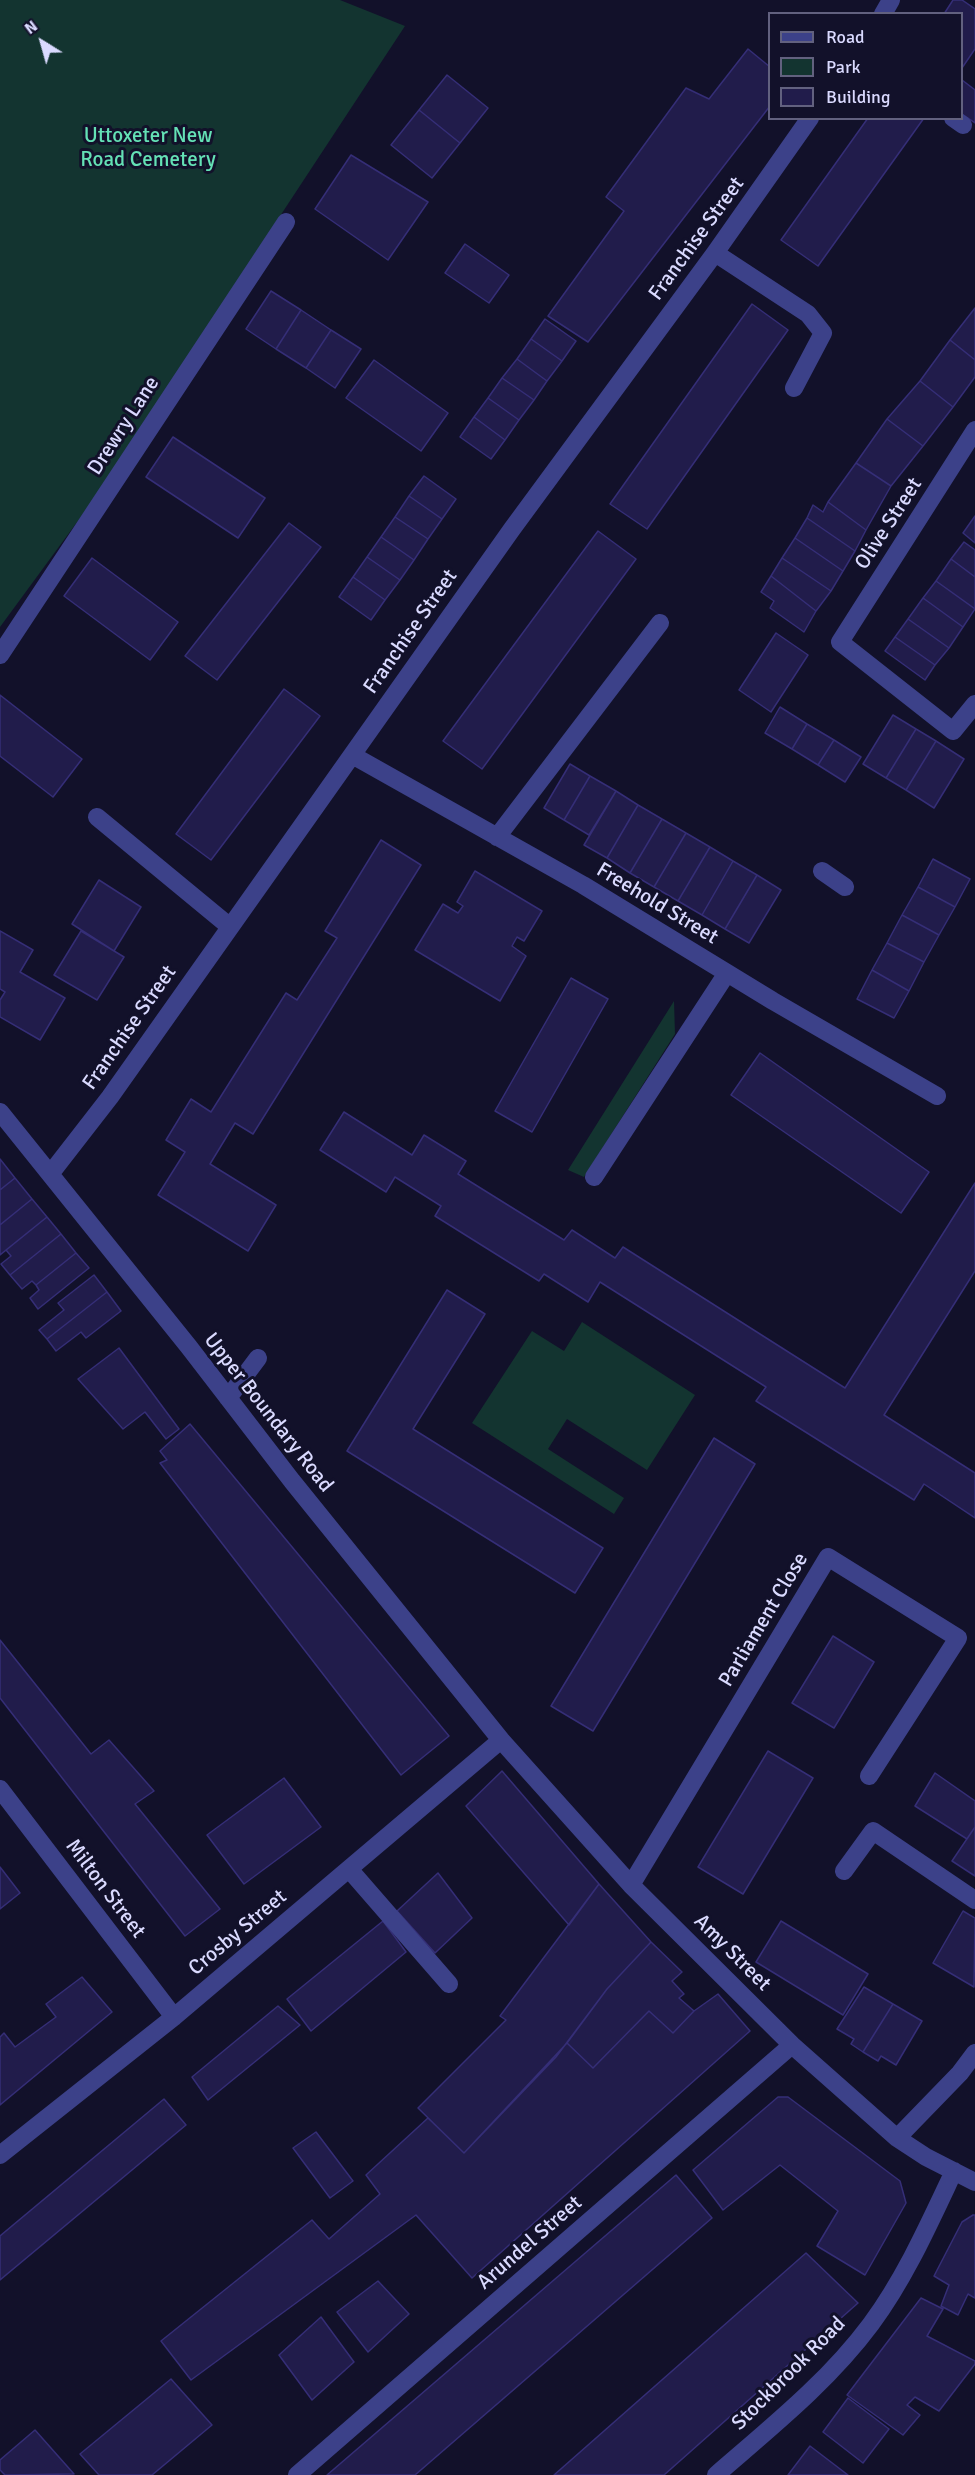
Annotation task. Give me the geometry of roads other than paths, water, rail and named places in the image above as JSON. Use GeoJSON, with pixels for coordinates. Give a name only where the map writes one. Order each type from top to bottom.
{"type":"FeatureCollection","features":[{"type":"Feature","properties":{"kind":"street","name":"Franchise Street"},"geometry":{"type":"LineString","coordinates":[[51,1173],[126,1075],[229,926],[512,529],[715,253],[809,120]]}},
{"type":"Feature","properties":{"kind":"street","name":"Drewry Lane"},"geometry":{"type":"LineString","coordinates":[[0,655],[286,222]]}},
{"type":"Feature","properties":{"kind":"street"},"geometry":{"type":"LineString","coordinates":[[715,253],[808,314],[823,333],[794,388]]}},
{"type":"Feature","properties":{"kind":"street","name":"Olive Street"},"geometry":{"type":"LineString","coordinates":[[975,430],[840,642],[952,731],[975,704]]}},
{"type":"Feature","properties":{"kind":"street"},"geometry":{"type":"LineString","coordinates":[[497,837],[660,623]]}},
{"type":"Feature","properties":{"kind":"street","name":"Freehold Street"},"geometry":{"type":"LineString","coordinates":[[352,755],[583,885],[727,973],[937,1096]]}},
{"type":"Feature","properties":{"kind":"street"},"geometry":{"type":"LineString","coordinates":[[98,817],[229,926]]}},
{"type":"Feature","properties":{"kind":"street"},"geometry":{"type":"LineString","coordinates":[[822,871],[845,887]]}},
{"type":"Feature","properties":{"kind":"street"},"geometry":{"type":"LineString","coordinates":[[594,1177],[727,973]]}},
{"type":"Feature","properties":{"kind":"street","name":"Upper Boundary Road"},"geometry":{"type":"LineString","coordinates":[[0,1112],[51,1173],[292,1481],[501,1740]]}},
{"type":"Feature","properties":{"kind":"street"},"geometry":{"type":"LineString","coordinates":[[228,1398],[258,1358]]}},
{"type":"Feature","properties":{"kind":"street","name":"Parliament Close"},"geometry":{"type":"LineString","coordinates":[[631,1885],[828,1557],[958,1638],[869,1776]]}},
{"type":"Feature","properties":{"kind":"street","name":"Crosby Street"},"geometry":{"type":"LineString","coordinates":[[0,2155],[174,2017],[501,1740]]}},
{"type":"Feature","properties":{"kind":"street","name":"Amy Street"},"geometry":{"type":"LineString","coordinates":[[501,1740],[631,1885],[792,2045],[897,2138],[912,2149],[975,2182]]}},
{"type":"Feature","properties":{"kind":"street","name":"Milton Street"},"geometry":{"type":"LineString","coordinates":[[0,1789],[174,2017]]}},
{"type":"Feature","properties":{"kind":"street"},"geometry":{"type":"LineString","coordinates":[[844,1871],[873,1831],[975,1900]]}},
{"type":"Feature","properties":{"kind":"street"},"geometry":{"type":"LineString","coordinates":[[349,1869],[449,1984]]}},
{"type":"Feature","properties":{"kind":"street","name":"Arundel Street"},"geometry":{"type":"LineString","coordinates":[[297,2475],[792,2045]]}},
{"type":"Feature","properties":{"kind":"street"},"geometry":{"type":"LineString","coordinates":[[897,2138],[960,2073],[975,2053]]}},
{"type":"Feature","properties":{"kind":"street","name":"Stockbrook Road"},"geometry":{"type":"LineString","coordinates":[[717,2475],[794,2407],[834,2367],[871,2324],[915,2253],[954,2171]]}},
{"type":"Feature","properties":{"kind":"park label","name":"Uttoxeter New Road Cemetery"},"geometry":{"type":"Point","coordinates":[148,148]}}]}
